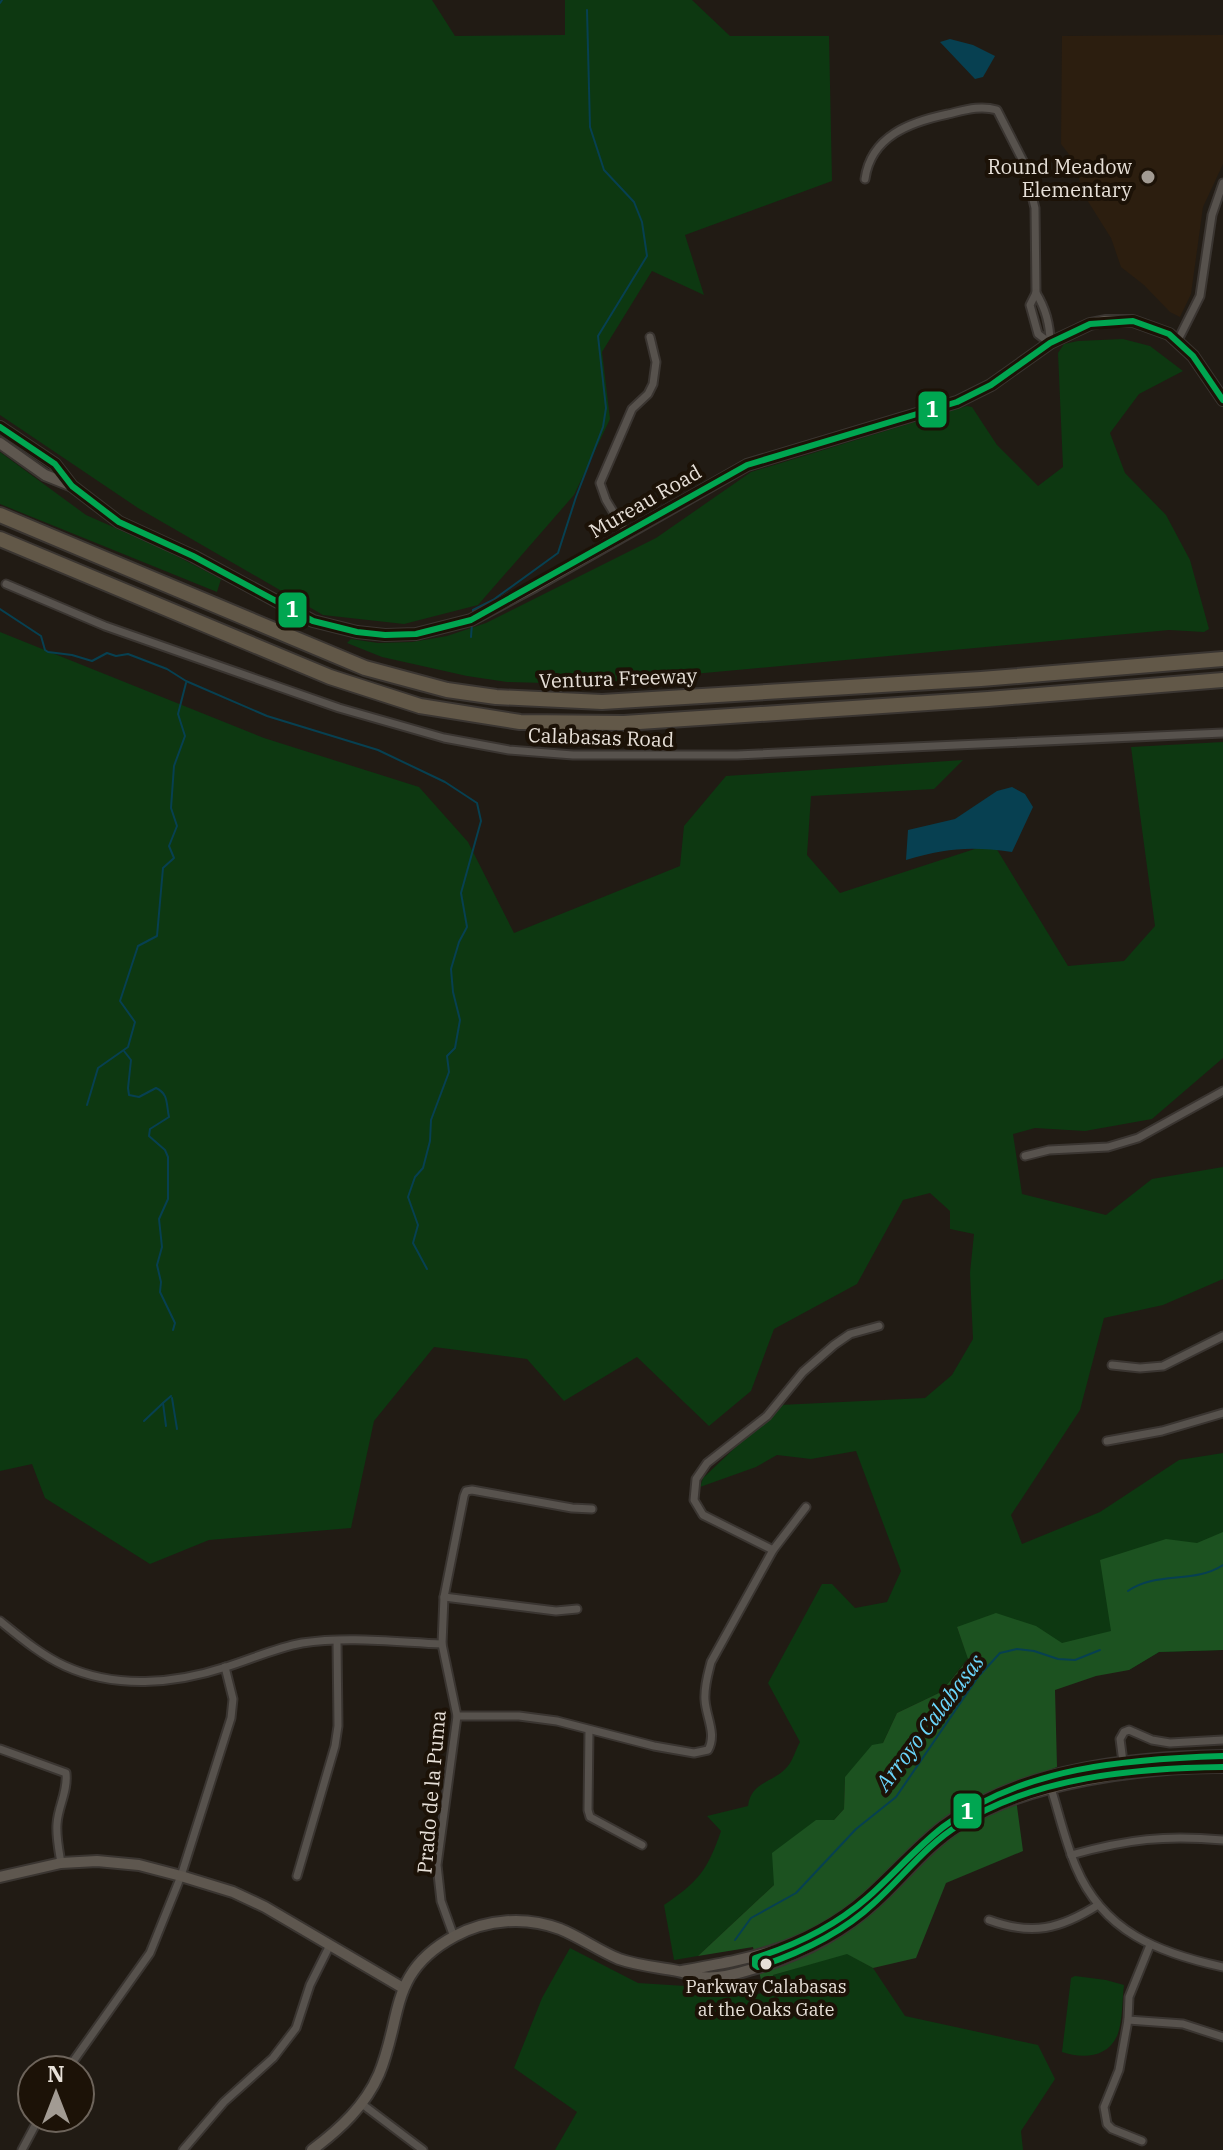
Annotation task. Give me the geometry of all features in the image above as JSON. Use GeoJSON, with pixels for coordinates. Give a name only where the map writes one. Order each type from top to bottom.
{"type":"FeatureCollection","features":[{"type":"Feature","properties":{"kind":"highway","name":"Ventura Freeway"},"geometry":{"type":"LineString","coordinates":[[0,515],[351,663],[421,684],[496,697],[602,702],[997,678],[1223,659]]}},
{"type":"Feature","properties":{"kind":"highway","name":"Ventura Freeway"},"geometry":{"type":"LineString","coordinates":[[0,539],[330,677],[420,706],[520,722],[624,723],[1035,696],[1223,680]]}},
{"type":"Feature","properties":{"kind":"street"},"geometry":{"type":"LineString","coordinates":[[865,179],[867,165],[880,145],[896,129],[921,119],[983,106],[997,110],[1024,163],[1035,208],[1036,293],[1030,305],[1038,334],[1050,343]]}},
{"type":"Feature","properties":{"kind":"street"},"geometry":{"type":"LineString","coordinates":[[1178,340],[1200,296],[1212,215],[1223,183]]}},
{"type":"Feature","properties":{"kind":"street"},"geometry":{"type":"LineString","coordinates":[[1036,293],[1044,306],[1050,343]]}},
{"type":"Feature","properties":{"kind":"street","name":"Mureau Road"},"geometry":{"type":"LineString","coordinates":[[0,427],[55,464],[72,486],[119,522],[193,556],[294,613],[335,628],[385,635],[416,634],[471,620],[747,465],[957,402],[1014,370],[1050,343],[1090,324],[1121,320],[1154,327],[1178,340],[1200,365],[1223,400]]}},
{"type":"Feature","properties":{"kind":"street"},"geometry":{"type":"LineString","coordinates":[[626,533],[606,500],[600,483],[632,409],[648,394],[653,384],[656,362],[650,337]]}},
{"type":"Feature","properties":{"kind":"street","name":"Mureau Road"},"geometry":{"type":"LineString","coordinates":[[0,443],[45,475],[72,486]]}},
{"type":"Feature","properties":{"kind":"street","name":"Calabasas Road"},"geometry":{"type":"LineString","coordinates":[[6,584],[105,626],[339,708],[444,738],[509,750],[573,755],[737,755],[1223,733]]}},
{"type":"Feature","properties":{"kind":"street"},"geometry":{"type":"LineString","coordinates":[[1025,1156],[1049,1150],[1108,1147],[1138,1138],[1223,1091]]}},
{"type":"Feature","properties":{"kind":"street"},"geometry":{"type":"LineString","coordinates":[[773,1550],[703,1515],[694,1500],[696,1479],[707,1463],[767,1416],[803,1372],[834,1345],[850,1334],[879,1326]]}},
{"type":"Feature","properties":{"kind":"street"},"geometry":{"type":"LineString","coordinates":[[1112,1365],[1140,1368],[1163,1366],[1223,1336]]}},
{"type":"Feature","properties":{"kind":"street"},"geometry":{"type":"LineString","coordinates":[[1107,1441],[1162,1431],[1223,1413]]}},
{"type":"Feature","properties":{"kind":"street","name":"Prado de la Puma"},"geometry":{"type":"LineString","coordinates":[[454,1937],[441,1901],[437,1865],[457,1716],[442,1644],[444,1597],[466,1491],[592,1509]]}},
{"type":"Feature","properties":{"kind":"street"},"geometry":{"type":"LineString","coordinates":[[457,1716],[519,1716],[557,1721],[694,1753],[708,1750],[713,1736],[705,1700],[705,1681],[711,1662],[773,1550],[806,1507]]}},
{"type":"Feature","properties":{"kind":"street"},"geometry":{"type":"LineString","coordinates":[[444,1597],[556,1611],[577,1609]]}},
{"type":"Feature","properties":{"kind":"street"},"geometry":{"type":"LineString","coordinates":[[0,1621],[35,1649],[67,1667],[139,1683],[225,1667],[278,1648],[305,1643],[442,1644]]}},
{"type":"Feature","properties":{"kind":"street"},"geometry":{"type":"LineString","coordinates":[[297,1876],[335,1746],[337,1641]]}},
{"type":"Feature","properties":{"kind":"street"},"geometry":{"type":"LineString","coordinates":[[78,2054],[150,1953],[181,1876],[231,1718],[233,1699],[225,1667]]}},
{"type":"Feature","properties":{"kind":"street"},"geometry":{"type":"LineString","coordinates":[[589,1730],[590,1817],[642,1845]]}},
{"type":"Feature","properties":{"kind":"street"},"geometry":{"type":"LineString","coordinates":[[1123,1768],[1120,1739],[1129,1730],[1152,1740],[1170,1743],[1223,1740]]}},
{"type":"Feature","properties":{"kind":"street"},"geometry":{"type":"LineString","coordinates":[[0,1749],[66,1773],[67,1786],[56,1826],[61,1863]]}},
{"type":"Feature","properties":{"kind":"street"},"geometry":{"type":"LineString","coordinates":[[312,2150],[342,2127],[362,2104],[387,2052],[396,2006],[403,1988],[417,1967],[454,1937],[478,1926],[530,1921],[560,1929],[617,1958],[655,1969],[725,1969],[756,1963],[824,1941],[861,1916],[935,1844],[959,1825],[989,1809],[1050,1784],[1176,1757],[1223,1756]]}},
{"type":"Feature","properties":{"kind":"street"},"geometry":{"type":"LineString","coordinates":[[1123,1768],[1223,1767]]}},
{"type":"Feature","properties":{"kind":"street"},"geometry":{"type":"LineString","coordinates":[[1050,1784],[1071,1855],[1098,1905],[1118,1925],[1150,1945],[1223,1967]]}},
{"type":"Feature","properties":{"kind":"street"},"geometry":{"type":"LineString","coordinates":[[1071,1855],[1125,1840],[1223,1840]]}},
{"type":"Feature","properties":{"kind":"street"},"geometry":{"type":"LineString","coordinates":[[0,1877],[61,1863],[97,1861],[139,1865],[181,1876],[254,1902],[403,1988]]}},
{"type":"Feature","properties":{"kind":"street"},"geometry":{"type":"LineString","coordinates":[[989,1920],[1014,1928],[1041,1929],[1074,1921],[1098,1905]]}},
{"type":"Feature","properties":{"kind":"street"},"geometry":{"type":"LineString","coordinates":[[1142,2141],[1112,2129],[1105,2118],[1104,2107],[1119,2070],[1129,1997],[1150,1945]]}},
{"type":"Feature","properties":{"kind":"street"},"geometry":{"type":"LineString","coordinates":[[183,2150],[224,2102],[273,2058],[296,2028],[310,1985],[329,1947]]}},
{"type":"Feature","properties":{"kind":"street"},"geometry":{"type":"LineString","coordinates":[[1128,2020],[1183,2024],[1223,2037]]}},
{"type":"Feature","properties":{"kind":"street"},"geometry":{"type":"LineString","coordinates":[[362,2104],[423,2150]]}},
{"type":"Feature","properties":{"kind":"shaded area","name":"Round Meadow Elementary"},"geometry":{"type":"Polygon","coordinates":[[[1223,35],[1223,164],[1203,207],[1191,294],[1180,317],[1170,312],[1121,267],[1111,238],[1084,195],[1079,179],[1082,171],[1061,144],[1062,36],[1223,35]]]}},
{"type":"Feature","properties":{"kind":"green space"},"geometry":{"type":"Polygon","coordinates":[[[0,0],[432,0],[455,36],[565,35],[565,0],[692,0],[730,36],[829,36],[832,181],[685,235],[704,295],[652,271],[602,352],[610,419],[574,495],[478,605],[404,624],[323,615],[138,508],[0,415],[0,0]]]}},
{"type":"Feature","properties":{"kind":"green space"},"geometry":{"type":"Polygon","coordinates":[[[1123,339],[1150,346],[1183,371],[1139,394],[1110,433],[1125,473],[1166,515],[1190,560],[1209,629],[1204,632],[1169,630],[585,684],[507,682],[467,676],[382,657],[347,643],[351,639],[378,643],[412,642],[447,636],[486,623],[656,538],[751,472],[967,406],[972,407],[997,445],[1038,486],[1063,467],[1058,353],[1064,344],[1123,339]]]}},
{"type":"Feature","properties":{"kind":"green space"},"geometry":{"type":"Polygon","coordinates":[[[0,452],[86,515],[221,579],[217,592],[0,504],[0,452]]]}},
{"type":"Feature","properties":{"kind":"green space"},"geometry":{"type":"Polygon","coordinates":[[[0,632],[264,738],[419,787],[468,842],[514,933],[680,866],[684,826],[726,776],[963,760],[934,789],[811,796],[807,855],[840,893],[993,843],[1068,966],[1124,961],[1155,926],[1131,747],[1223,742],[1223,1058],[1152,1119],[1085,1131],[1035,1128],[1013,1134],[1022,1194],[1106,1215],[1152,1179],[1223,1167],[1223,1279],[1163,1305],[1104,1318],[1080,1410],[1011,1515],[1022,1544],[1100,1512],[1179,1460],[1223,1453],[1223,1650],[1159,1652],[1129,1670],[957,1627],[968,1658],[941,1692],[897,1713],[883,1743],[845,1777],[844,1809],[774,1885],[698,1956],[674,1960],[664,1905],[694,1882],[711,1856],[721,1831],[707,1816],[748,1806],[758,1787],[788,1766],[800,1742],[768,1683],[822,1584],[832,1584],[855,1608],[887,1602],[901,1571],[856,1451],[811,1459],[777,1455],[756,1467],[700,1487],[703,1478],[780,1405],[925,1398],[952,1375],[973,1339],[970,1273],[974,1234],[950,1229],[950,1211],[930,1193],[903,1200],[857,1284],[774,1329],[751,1391],[709,1426],[637,1357],[564,1401],[527,1359],[434,1347],[374,1421],[351,1528],[209,1540],[150,1564],[45,1498],[32,1464],[0,1471],[0,632]]]}},
{"type":"Feature","properties":{"kind":"green space"},"geometry":{"type":"Polygon","coordinates":[[[1223,1532],[1223,1650],[1159,1652],[1129,1670],[1096,1676],[1055,1690],[1057,1767],[1014,1784],[1023,1851],[946,1883],[916,1958],[873,1968],[847,1954],[773,1975],[771,1990],[764,1992],[753,1947],[698,1956],[774,1885],[772,1853],[816,1820],[834,1820],[844,1809],[845,1777],[872,1745],[883,1743],[897,1713],[941,1692],[968,1659],[957,1627],[996,1613],[1036,1626],[1062,1643],[1111,1631],[1100,1560],[1166,1539],[1197,1543],[1223,1532]]]}},
{"type":"Feature","properties":{"kind":"green space"},"geometry":{"type":"Polygon","coordinates":[[[570,1948],[638,1983],[733,1989],[748,1997],[771,1990],[773,1975],[847,1953],[873,1968],[905,2016],[1038,2045],[1055,2079],[1021,2131],[1023,2150],[555,2150],[577,2112],[514,2068],[542,1998],[570,1948]]]}},
{"type":"Feature","properties":{"kind":"green space"},"geometry":{"type":"Polygon","coordinates":[[[1075,1976],[1124,1985],[1117,2036],[1107,2049],[1093,2055],[1078,2056],[1062,2052],[1071,1978],[1075,1976]]]}},
{"type":"Feature","properties":{"kind":"water"},"geometry":{"type":"Polygon","coordinates":[[[950,39],[973,45],[995,56],[983,77],[975,79],[940,42],[950,39]]]}},
{"type":"Feature","properties":{"kind":"water"},"geometry":{"type":"Polygon","coordinates":[[[1012,787],[1025,794],[1033,807],[1012,852],[959,849],[906,860],[908,830],[955,819],[997,791],[1012,787]]]}},
{"type":"Feature","properties":{"kind":"waterway"},"geometry":{"type":"LineString","coordinates":[[473,612],[558,553],[603,427],[606,408],[598,336],[647,256],[642,222],[634,202],[604,170],[590,127],[587,10]]}},
{"type":"Feature","properties":{"kind":"waterway"},"geometry":{"type":"LineString","coordinates":[[0,609],[41,636],[48,652],[92,661],[107,653],[116,656],[128,654],[267,716],[378,750],[445,782],[477,803],[481,821],[461,893],[467,927],[451,969],[460,1020],[455,1048],[447,1056],[449,1072],[431,1120],[430,1141],[423,1168],[415,1177],[408,1197],[418,1225],[413,1243],[427,1269]]}},
{"type":"Feature","properties":{"kind":"waterway"},"geometry":{"type":"LineString","coordinates":[[471,637],[472,623]]}},
{"type":"Feature","properties":{"kind":"waterway"},"geometry":{"type":"LineString","coordinates":[[87,1105],[98,1068],[128,1047],[135,1022],[120,1001],[138,946],[157,936],[163,868],[174,858],[169,846],[177,826],[171,808],[174,766],[185,736],[178,714],[186,683]]}},
{"type":"Feature","properties":{"kind":"waterway"},"geometry":{"type":"LineString","coordinates":[[124,1051],[131,1060],[129,1095],[139,1097],[156,1088],[163,1093],[167,1104],[169,1117],[150,1129],[149,1136],[165,1150],[168,1157],[168,1199],[159,1219],[162,1247],[157,1265],[160,1292],[175,1323],[173,1330]]}},
{"type":"Feature","properties":{"kind":"waterway"},"geometry":{"type":"LineString","coordinates":[[166,1426],[163,1403],[171,1396]]}},
{"type":"Feature","properties":{"kind":"waterway"},"geometry":{"type":"LineString","coordinates":[[172,1398],[177,1429]]}},
{"type":"Feature","properties":{"kind":"waterway"},"geometry":{"type":"LineString","coordinates":[[144,1421],[163,1403]]}},
{"type":"Feature","properties":{"kind":"waterway","name":"Arroyo Calabasas"},"geometry":{"type":"LineString","coordinates":[[1128,1591],[1151,1581],[1200,1574],[1223,1565]]}},
{"type":"Feature","properties":{"kind":"waterway","name":"Arroyo Calabasas"},"geometry":{"type":"LineString","coordinates":[[735,1940],[751,1918],[796,1893],[856,1829],[896,1797],[978,1677],[1000,1653],[1017,1649],[1075,1660],[1100,1650]]}},
{"type":"Feature","properties":{"kind":"transit line","name":"1"},"geometry":{"type":"LineString","coordinates":[[0,427],[55,464],[72,486],[119,522],[193,556],[313,621],[385,635],[416,634],[471,620],[747,465],[957,402],[991,385],[1050,343],[1090,324],[1133,321],[1169,334],[1193,356],[1223,400]]}},
{"type":"Feature","properties":{"kind":"transit line","name":"1"},"geometry":{"type":"LineString","coordinates":[[1223,1756],[1113,1764],[1041,1779],[1007,1791],[943,1827],[841,1918],[800,1941],[755,1958],[755,1965],[758,1967],[804,1949],[848,1924],[936,1842],[988,1809],[1020,1796],[1086,1778],[1223,1767]]}},
{"type":"Feature","properties":{"kind":"place","name":"Round Meadow Elementary"},"geometry":{"type":"Point","coordinates":[1148,177]}},
{"type":"Feature","properties":{"kind":"place","name":"Parkway Calabasas at the Oaks Gate"},"geometry":{"type":"Point","coordinates":[766,1964]}}]}
